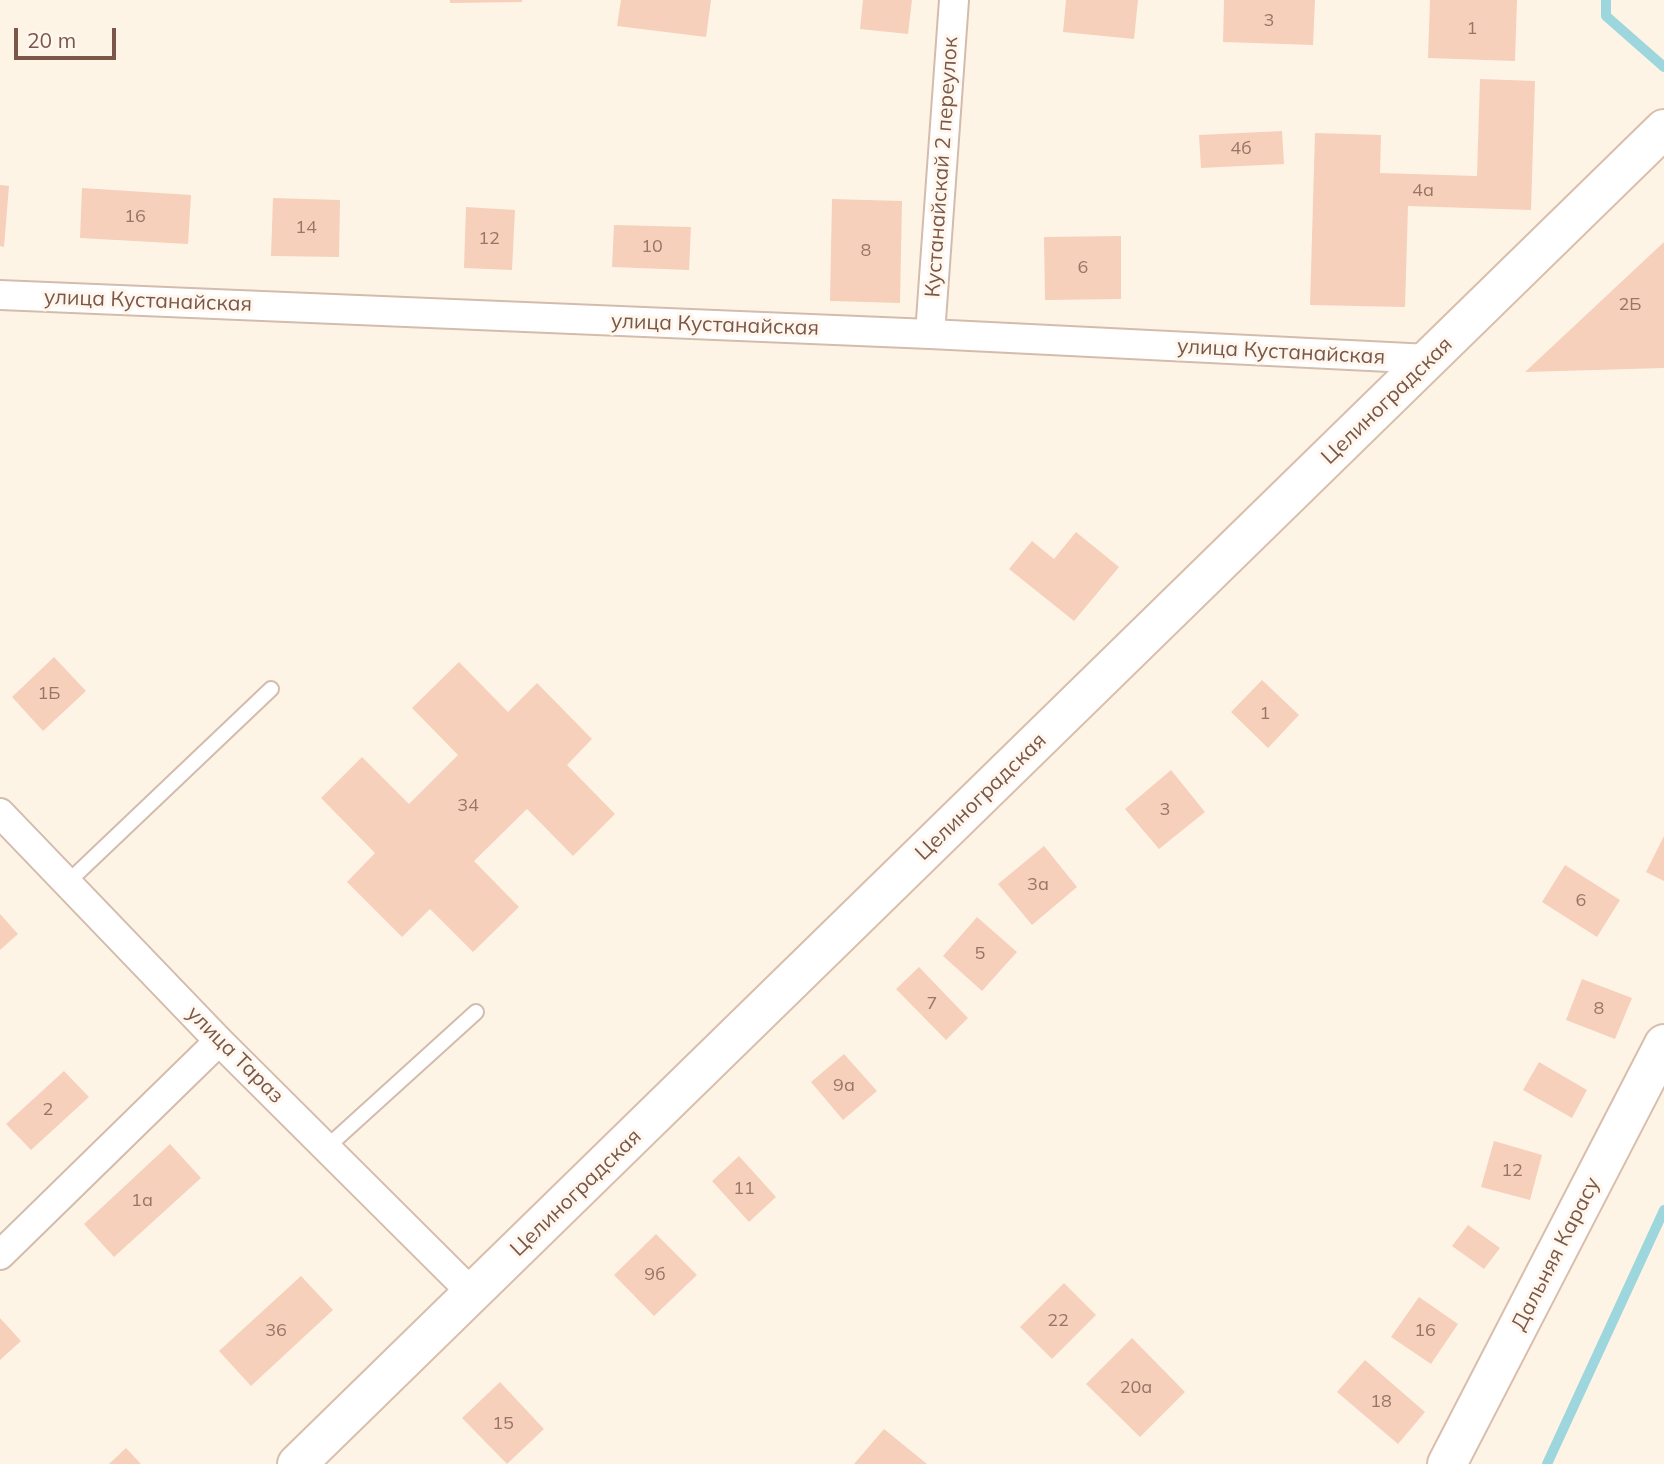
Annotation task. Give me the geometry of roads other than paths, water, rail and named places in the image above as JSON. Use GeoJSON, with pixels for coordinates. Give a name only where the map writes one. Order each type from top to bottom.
{"type":"FeatureCollection","features":[{"type":"Feature","properties":{"kind":"street","name":"Кустанайскай 2 переулок"},"geometry":{"type":"LineString","coordinates":[[930,334],[954,0]]}},
{"type":"Feature","properties":{"kind":"street","name":"Целиноградская"},"geometry":{"type":"LineString","coordinates":[[297,1464],[1664,129]]}},
{"type":"Feature","properties":{"kind":"street","name":"улица Кустанайская"},"geometry":{"type":"LineString","coordinates":[[0,295],[930,334],[1429,359]]}},
{"type":"Feature","properties":{"kind":"street","name":"улица Тараз"},"geometry":{"type":"LineString","coordinates":[[0,813],[219,1041],[472,1294]]}},
{"type":"Feature","properties":{"kind":"street"},"geometry":{"type":"LineString","coordinates":[[0,1255],[219,1041]]}},
{"type":"Feature","properties":{"kind":"street","name":"Дальняя Карасу"},"geometry":{"type":"LineString","coordinates":[[1447,1464],[1664,1044]]}},
{"type":"Feature","properties":{"kind":"lane"},"geometry":{"type":"LineString","coordinates":[[67,883],[271,689]]}},
{"type":"Feature","properties":{"kind":"lane"},"geometry":{"type":"LineString","coordinates":[[326,1147],[476,1012]]}},
{"type":"Feature","properties":{"kind":"waterway"},"geometry":{"type":"LineString","coordinates":[[1606,0],[1606,16],[1664,67]]}},
{"type":"Feature","properties":{"kind":"waterway"},"geometry":{"type":"LineString","coordinates":[[1547,1464],[1664,1210]]}}]}
